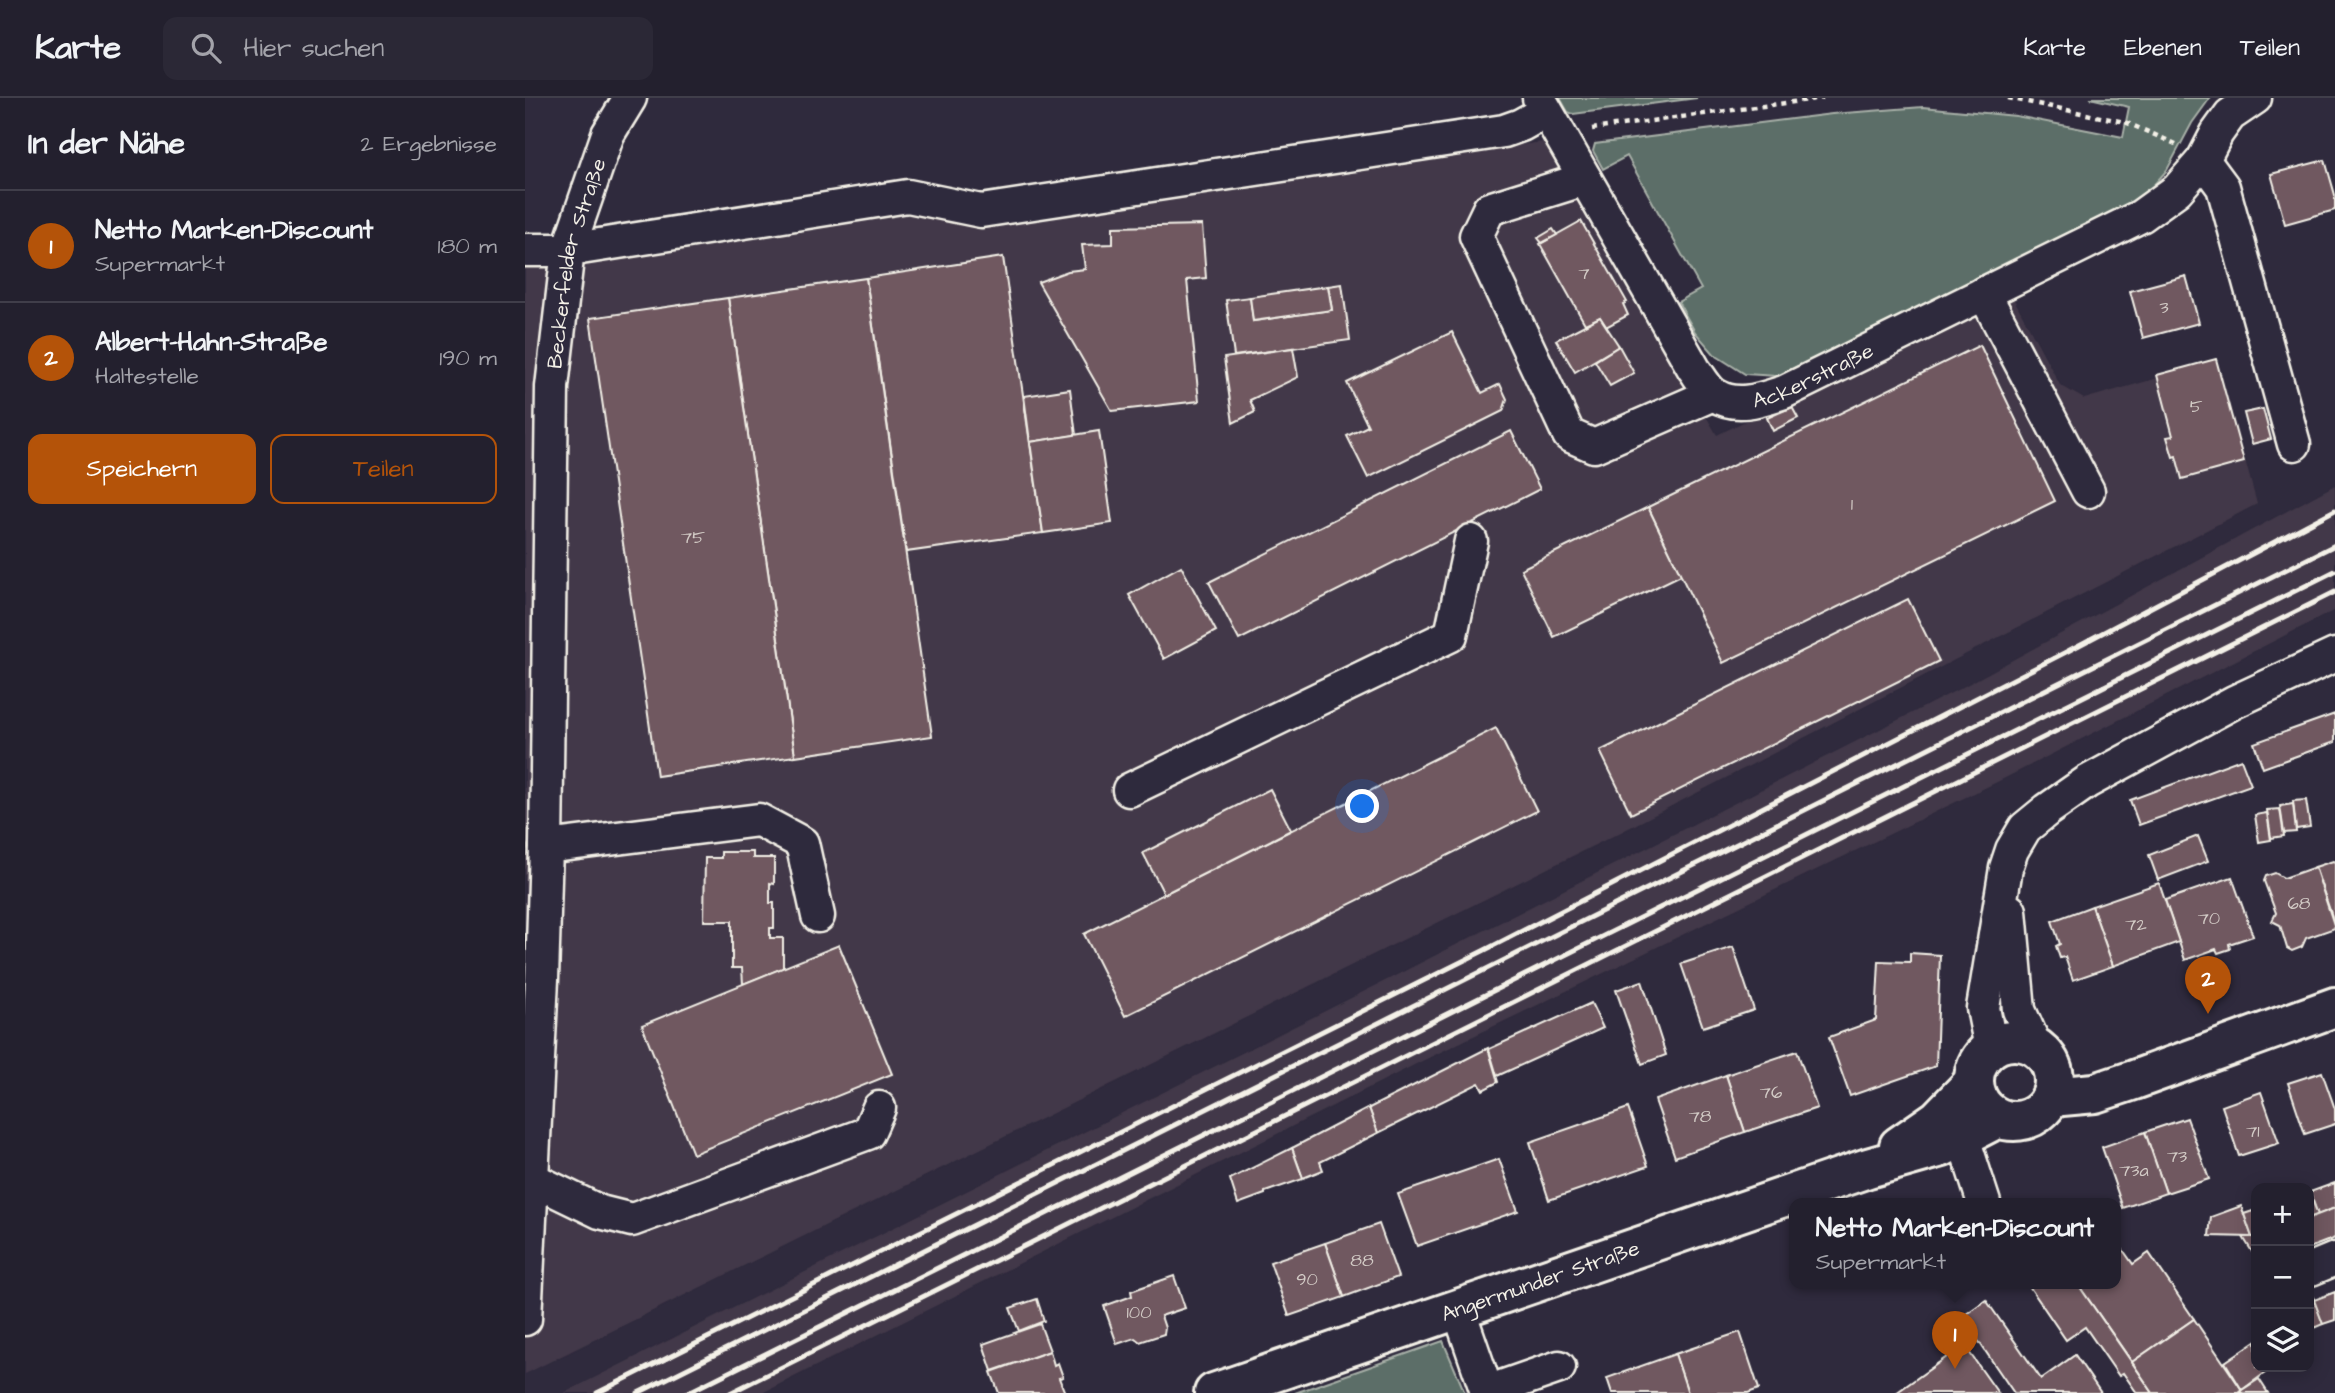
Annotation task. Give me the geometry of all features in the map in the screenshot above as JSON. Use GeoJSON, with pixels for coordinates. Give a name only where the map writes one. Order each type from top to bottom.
{"type":"FeatureCollection","features":[{"type":"Feature","properties":{"kind":"main road"},"geometry":{"type":"LineString","coordinates":[[1991,1048],[2002,1043],[2026,1042],[2047,1072],[2179,1062],[2335,1007]]}},
{"type":"Feature","properties":{"kind":"main road","name":"Angermunder Straße"},"geometry":{"type":"LineString","coordinates":[[1868,1168],[1938,1119],[1974,1082],[1978,1062],[1991,1048]]}},
{"type":"Feature","properties":{"kind":"main road","name":"Angermunder Straße"},"geometry":{"type":"LineString","coordinates":[[1214,1393],[1868,1168],[1942,1147],[1998,1118],[2008,1121],[2029,1119],[2046,1107],[2047,1072]]}},
{"type":"Feature","properties":{"kind":"main road"},"geometry":{"type":"LineString","coordinates":[[1974,1082],[1980,1103],[1998,1118]]}},
{"type":"Feature","properties":{"kind":"street","name":"Beckerfelder Straße"},"geometry":{"type":"LineString","coordinates":[[525,1319],[532,1179],[534,982],[546,848],[536,807],[552,387],[568,250],[608,134],[630,98]]}},
{"type":"Feature","properties":{"kind":"street","name":"Ackerstraße"},"geometry":{"type":"LineString","coordinates":[[1713,394],[1734,402],[1755,402],[1784,392],[2141,216],[2176,190],[2203,160],[2230,115],[2255,98]]}},
{"type":"Feature","properties":{"kind":"street"},"geometry":{"type":"LineString","coordinates":[[525,250],[568,250],[908,196],[981,211],[1504,131],[1549,115],[1694,369],[1713,394],[1594,446],[1569,435],[1476,236],[1489,209],[1585,179]]}},
{"type":"Feature","properties":{"kind":"street"},"geometry":{"type":"LineString","coordinates":[[2203,160],[2223,187],[2294,444]]}},
{"type":"Feature","properties":{"kind":"street"},"geometry":{"type":"LineString","coordinates":[[1984,293],[2088,491]]}},
{"type":"Feature","properties":{"kind":"street"},"geometry":{"type":"LineString","coordinates":[[1129,790],[1451,635],[1471,541]]}},
{"type":"Feature","properties":{"kind":"street"},"geometry":{"type":"LineString","coordinates":[[1991,1048],[1983,1008],[2006,868],[2012,850],[2025,828],[2087,782],[2234,702],[2335,655]]}},
{"type":"Feature","properties":{"kind":"street"},"geometry":{"type":"LineString","coordinates":[[546,848],[758,820],[802,843],[818,916]]}},
{"type":"Feature","properties":{"kind":"street"},"geometry":{"type":"LineString","coordinates":[[2006,868],[2019,1010],[2047,1072]]}},
{"type":"Feature","properties":{"kind":"street"},"geometry":{"type":"LineString","coordinates":[[532,1179],[600,1212],[632,1220],[868,1133],[880,1108]]}},
{"type":"Feature","properties":{"kind":"street"},"geometry":{"type":"LineString","coordinates":[[1962,1135],[1982,1198]]}},
{"type":"Feature","properties":{"kind":"street"},"geometry":{"type":"LineString","coordinates":[[1458,1308],[1487,1392],[1559,1367]]}},
{"type":"Feature","properties":{"kind":"path"},"geometry":{"type":"LineString","coordinates":[[1549,115],[1582,130],[1823,98]]}},
{"type":"Feature","properties":{"kind":"path"},"geometry":{"type":"LineString","coordinates":[[2008,98],[2125,122],[2173,141],[2203,160]]}},
{"type":"Feature","properties":{"kind":"shaded area"},"geometry":{"type":"Polygon","coordinates":[[[1544,142],[1717,435],[2010,292],[2060,385],[2084,399],[2218,361],[2257,504],[1619,833],[525,1374],[525,259],[1544,142]]]}},
{"type":"Feature","properties":{"kind":"shaded area"},"geometry":{"type":"Polygon","coordinates":[[[2335,485],[2335,610],[2001,780],[1418,1063],[762,1393],[564,1393],[1961,688],[2335,485]]]}},
{"type":"Feature","properties":{"kind":"green space"},"geometry":{"type":"Polygon","coordinates":[[[1560,98],[1697,98],[1573,114],[1568,112],[1560,98]]]}},
{"type":"Feature","properties":{"kind":"green space"},"geometry":{"type":"Polygon","coordinates":[[[2090,98],[2210,98],[2192,123],[2167,170],[2137,204],[1794,374],[1777,376],[1745,374],[1715,355],[1695,332],[1678,302],[1701,289],[1627,156],[1603,169],[1593,151],[1595,144],[1832,114],[1923,107],[2016,116],[2123,137],[2129,107],[2090,98]]]}},
{"type":"Feature","properties":{"kind":"green space"},"geometry":{"type":"Polygon","coordinates":[[[1443,1341],[1465,1393],[1295,1393],[1443,1341]]]}},
{"type":"Feature","properties":{"kind":"building"},"geometry":{"type":"Polygon","coordinates":[[[2325,160],[2335,195],[2335,210],[2285,224],[2271,174],[2325,160]]]}},
{"type":"Feature","properties":{"kind":"building"},"geometry":{"type":"Polygon","coordinates":[[[1581,221],[1627,302],[1623,304],[1628,315],[1606,327],[1600,317],[1585,324],[1540,244],[1581,221]]]}},
{"type":"Feature","properties":{"kind":"building"},"geometry":{"type":"Polygon","coordinates":[[[1202,225],[1206,278],[1187,280],[1199,401],[1112,411],[1038,282],[1068,271],[1085,269],[1082,245],[1113,244],[1113,227],[1202,225]]]}},
{"type":"Feature","properties":{"kind":"building"},"geometry":{"type":"Polygon","coordinates":[[[1553,229],[1557,235],[1542,243],[1538,238],[1553,229]]]}},
{"type":"Feature","properties":{"kind":"building"},"geometry":{"type":"Polygon","coordinates":[[[1003,257],[1043,533],[906,552],[866,278],[1003,257]]]}},
{"type":"Feature","properties":{"kind":"building"},"geometry":{"type":"Polygon","coordinates":[[[2186,276],[2199,323],[2143,338],[2130,291],[2186,276]]]}},
{"type":"Feature","properties":{"kind":"building"},"geometry":{"type":"Polygon","coordinates":[[[866,278],[932,736],[795,756],[728,298],[866,278]]]}},
{"type":"Feature","properties":{"kind":"building"},"geometry":{"type":"Polygon","coordinates":[[[1342,284],[1350,340],[1234,356],[1226,300],[1250,297],[1253,321],[1332,310],[1328,286],[1342,284]]]}},
{"type":"Feature","properties":{"kind":"building"},"geometry":{"type":"Polygon","coordinates":[[[1328,286],[1332,310],[1253,321],[1250,297],[1328,286]]]}},
{"type":"Feature","properties":{"kind":"building"},"geometry":{"type":"Polygon","coordinates":[[[728,298],[795,756],[657,776],[590,318],[728,298]]]}},
{"type":"Feature","properties":{"kind":"building"},"geometry":{"type":"Polygon","coordinates":[[[1600,317],[1619,346],[1575,372],[1556,340],[1600,317]]]}},
{"type":"Feature","properties":{"kind":"building"},"geometry":{"type":"Polygon","coordinates":[[[1452,332],[1482,393],[1500,384],[1507,399],[1503,411],[1368,478],[1347,436],[1368,426],[1347,383],[1452,332]]]}},
{"type":"Feature","properties":{"kind":"building"},"geometry":{"type":"Polygon","coordinates":[[[1980,345],[2055,501],[1723,663],[1648,507],[1980,345]]]}},
{"type":"Feature","properties":{"kind":"building"},"geometry":{"type":"Polygon","coordinates":[[[1619,346],[1634,373],[1610,386],[1595,361],[1619,346]]]}},
{"type":"Feature","properties":{"kind":"building"},"geometry":{"type":"Polygon","coordinates":[[[1293,348],[1298,377],[1250,400],[1255,412],[1233,423],[1224,358],[1293,348]]]}},
{"type":"Feature","properties":{"kind":"building"},"geometry":{"type":"Polygon","coordinates":[[[2216,359],[2244,462],[2182,479],[2167,437],[2173,436],[2157,375],[2216,359]]]}},
{"type":"Feature","properties":{"kind":"building"},"geometry":{"type":"Polygon","coordinates":[[[1070,389],[1076,435],[1030,442],[1024,396],[1070,389]]]}},
{"type":"Feature","properties":{"kind":"building"},"geometry":{"type":"Polygon","coordinates":[[[1792,407],[1798,418],[1773,431],[1767,418],[1792,407]]]}},
{"type":"Feature","properties":{"kind":"building"},"geometry":{"type":"Polygon","coordinates":[[[2263,409],[2271,439],[2252,444],[2244,413],[2263,409]]]}},
{"type":"Feature","properties":{"kind":"building"},"geometry":{"type":"Polygon","coordinates":[[[1099,431],[1112,523],[1043,533],[1030,442],[1099,431]]]}},
{"type":"Feature","properties":{"kind":"building"},"geometry":{"type":"Polygon","coordinates":[[[1511,431],[1540,489],[1239,640],[1209,582],[1511,431]]]}},
{"type":"Feature","properties":{"kind":"building"},"geometry":{"type":"Polygon","coordinates":[[[1648,507],[1681,575],[1554,637],[1521,569],[1648,507]]]}},
{"type":"Feature","properties":{"kind":"building"},"geometry":{"type":"Polygon","coordinates":[[[1181,566],[1216,631],[1164,659],[1129,595],[1181,566]]]}},
{"type":"Feature","properties":{"kind":"building"},"geometry":{"type":"Polygon","coordinates":[[[1908,599],[1939,661],[1631,814],[1600,751],[1908,599]]]}},
{"type":"Feature","properties":{"kind":"building"},"geometry":{"type":"Polygon","coordinates":[[[2335,714],[2335,742],[2263,768],[2254,743],[2335,714]]]}},
{"type":"Feature","properties":{"kind":"building"},"geometry":{"type":"Polygon","coordinates":[[[1496,728],[1537,811],[1125,1016],[1084,934],[1496,728]]]}},
{"type":"Feature","properties":{"kind":"building"},"geometry":{"type":"Polygon","coordinates":[[[2241,759],[2251,785],[2139,825],[2130,800],[2241,759]]]}},
{"type":"Feature","properties":{"kind":"building"},"geometry":{"type":"Polygon","coordinates":[[[1270,789],[1291,830],[1164,894],[1143,853],[1270,789]]]}},
{"type":"Feature","properties":{"kind":"building"},"geometry":{"type":"Polygon","coordinates":[[[2306,800],[2310,827],[2296,829],[2293,801],[2306,800]]]}},
{"type":"Feature","properties":{"kind":"building"},"geometry":{"type":"Polygon","coordinates":[[[2293,804],[2296,832],[2284,833],[2280,806],[2293,804]]]}},
{"type":"Feature","properties":{"kind":"building"},"geometry":{"type":"Polygon","coordinates":[[[2280,809],[2284,836],[2271,838],[2267,810],[2280,809]]]}},
{"type":"Feature","properties":{"kind":"building"},"geometry":{"type":"Polygon","coordinates":[[[2267,813],[2271,840],[2259,842],[2255,815],[2267,813]]]}},
{"type":"Feature","properties":{"kind":"building"},"geometry":{"type":"Polygon","coordinates":[[[2198,836],[2208,861],[2158,880],[2149,855],[2198,836]]]}},
{"type":"Feature","properties":{"kind":"building"},"geometry":{"type":"Polygon","coordinates":[[[721,852],[753,852],[753,858],[774,858],[774,884],[770,883],[770,903],[774,903],[774,928],[770,928],[770,938],[783,938],[783,968],[743,984],[742,968],[732,968],[732,921],[704,921],[705,858],[721,858],[721,852]]]}},
{"type":"Feature","properties":{"kind":"building"},"geometry":{"type":"Polygon","coordinates":[[[2335,862],[2335,925],[2315,867],[2335,862]]]}},
{"type":"Feature","properties":{"kind":"building"},"geometry":{"type":"Polygon","coordinates":[[[2315,867],[2335,928],[2306,938],[2302,947],[2292,951],[2287,948],[2280,925],[2272,921],[2276,913],[2264,881],[2266,876],[2275,873],[2284,878],[2315,867]]]}},
{"type":"Feature","properties":{"kind":"building"},"geometry":{"type":"Polygon","coordinates":[[[2232,877],[2253,936],[2229,944],[2230,949],[2218,953],[2216,949],[2185,960],[2165,900],[2232,877]]]}},
{"type":"Feature","properties":{"kind":"building"},"geometry":{"type":"Polygon","coordinates":[[[2159,883],[2179,942],[2113,966],[2092,906],[2159,883]]]}},
{"type":"Feature","properties":{"kind":"building"},"geometry":{"type":"Polygon","coordinates":[[[2092,906],[2113,966],[2073,980],[2065,957],[2060,958],[2056,946],[2060,944],[2052,921],[2092,906]]]}},
{"type":"Feature","properties":{"kind":"building"},"geometry":{"type":"Polygon","coordinates":[[[839,945],[892,1074],[693,1154],[642,1025],[839,945]]]}},
{"type":"Feature","properties":{"kind":"building"},"geometry":{"type":"Polygon","coordinates":[[[1733,947],[1754,1010],[1703,1027],[1681,964],[1733,947]]]}},
{"type":"Feature","properties":{"kind":"building"},"geometry":{"type":"Polygon","coordinates":[[[1910,953],[1940,955],[1936,1066],[1850,1096],[1829,1037],[1876,1020],[1879,961],[1910,962],[1910,953]]]}},
{"type":"Feature","properties":{"kind":"building"},"geometry":{"type":"Polygon","coordinates":[[[1642,981],[1666,1055],[1642,1064],[1616,990],[1642,981]]]}},
{"type":"Feature","properties":{"kind":"building"},"geometry":{"type":"Polygon","coordinates":[[[1591,1003],[1603,1028],[1497,1076],[1489,1049],[1591,1003]]]}},
{"type":"Feature","properties":{"kind":"building"},"geometry":{"type":"Polygon","coordinates":[[[1488,1048],[1498,1082],[1483,1090],[1479,1083],[1378,1133],[1369,1108],[1488,1048]]]}},
{"type":"Feature","properties":{"kind":"building"},"geometry":{"type":"Polygon","coordinates":[[[1797,1051],[1817,1108],[1745,1132],[1726,1075],[1797,1051]]]}},
{"type":"Feature","properties":{"kind":"building"},"geometry":{"type":"Polygon","coordinates":[[[2322,1072],[2335,1109],[2335,1124],[2305,1134],[2288,1083],[2322,1072]]]}},
{"type":"Feature","properties":{"kind":"building"},"geometry":{"type":"Polygon","coordinates":[[[1726,1075],[1745,1132],[1675,1157],[1655,1100],[1726,1075]]]}},
{"type":"Feature","properties":{"kind":"building"},"geometry":{"type":"Polygon","coordinates":[[[2261,1092],[2279,1143],[2239,1156],[2222,1106],[2261,1092]]]}},
{"type":"Feature","properties":{"kind":"building"},"geometry":{"type":"Polygon","coordinates":[[[1369,1108],[1378,1133],[1320,1162],[1323,1170],[1303,1178],[1292,1148],[1369,1108]]]}},
{"type":"Feature","properties":{"kind":"building"},"geometry":{"type":"Polygon","coordinates":[[[1628,1108],[1648,1166],[1549,1200],[1530,1142],[1628,1108]]]}},
{"type":"Feature","properties":{"kind":"building"},"geometry":{"type":"Polygon","coordinates":[[[2187,1118],[2209,1179],[2166,1193],[2145,1132],[2187,1118]]]}},
{"type":"Feature","properties":{"kind":"building"},"geometry":{"type":"Polygon","coordinates":[[[2145,1132],[2166,1193],[2123,1208],[2102,1147],[2145,1132]]]}},
{"type":"Feature","properties":{"kind":"building"},"geometry":{"type":"Polygon","coordinates":[[[1292,1148],[1303,1179],[1238,1204],[1230,1179],[1292,1148]]]}},
{"type":"Feature","properties":{"kind":"building"},"geometry":{"type":"Polygon","coordinates":[[[1499,1159],[1518,1211],[1417,1246],[1398,1194],[1499,1159]]]}},
{"type":"Feature","properties":{"kind":"building"},"geometry":{"type":"Polygon","coordinates":[[[2335,1183],[2335,1208],[2318,1215],[2314,1191],[2335,1183]]]}},
{"type":"Feature","properties":{"kind":"building"},"geometry":{"type":"Polygon","coordinates":[[[2241,1206],[2251,1237],[2209,1236],[2211,1217],[2241,1206]]]}},
{"type":"Feature","properties":{"kind":"building"},"geometry":{"type":"Polygon","coordinates":[[[2335,1208],[2335,1238],[2314,1246],[2314,1216],[2335,1208]]]}},
{"type":"Feature","properties":{"kind":"building"},"geometry":{"type":"Polygon","coordinates":[[[2251,1212],[2251,1234],[2244,1214],[2251,1212]]]}},
{"type":"Feature","properties":{"kind":"building"},"geometry":{"type":"Polygon","coordinates":[[[1379,1224],[1398,1277],[1344,1297],[1325,1243],[1379,1224]]]}},
{"type":"Feature","properties":{"kind":"building"},"geometry":{"type":"Polygon","coordinates":[[[2243,1237],[2251,1237],[2251,1250],[2243,1237]]]}},
{"type":"Feature","properties":{"kind":"building"},"geometry":{"type":"Polygon","coordinates":[[[1325,1243],[1344,1297],[1289,1316],[1270,1262],[1325,1243]]]}},
{"type":"Feature","properties":{"kind":"building"},"geometry":{"type":"Polygon","coordinates":[[[2121,1247],[2133,1264],[2149,1253],[2194,1319],[2132,1362],[2081,1289],[2121,1289],[2121,1247]]]}},
{"type":"Feature","properties":{"kind":"building"},"geometry":{"type":"Polygon","coordinates":[[[1174,1276],[1185,1308],[1161,1316],[1164,1334],[1140,1342],[1135,1338],[1117,1344],[1104,1306],[1132,1296],[1131,1291],[1174,1276]]]}},
{"type":"Feature","properties":{"kind":"building"},"geometry":{"type":"Polygon","coordinates":[[[2031,1289],[2081,1289],[2153,1393],[2137,1393],[2123,1373],[2119,1376],[2085,1327],[2066,1340],[2031,1289]]]}},
{"type":"Feature","properties":{"kind":"building"},"geometry":{"type":"Polygon","coordinates":[[[2335,1292],[2335,1320],[2323,1324],[2314,1300],[2335,1292]]]}},
{"type":"Feature","properties":{"kind":"building"},"geometry":{"type":"Polygon","coordinates":[[[1037,1299],[1044,1321],[1019,1331],[1010,1308],[1037,1299]]]}},
{"type":"Feature","properties":{"kind":"building"},"geometry":{"type":"Polygon","coordinates":[[[2314,1299],[2323,1324],[2314,1328],[2314,1299]]]}},
{"type":"Feature","properties":{"kind":"building"},"geometry":{"type":"Polygon","coordinates":[[[1986,1300],[2041,1379],[2075,1355],[2101,1393],[2014,1393],[1962,1317],[1986,1300]]]}},
{"type":"Feature","properties":{"kind":"building"},"geometry":{"type":"Polygon","coordinates":[[[2194,1319],[2242,1390],[2238,1393],[2153,1393],[2132,1362],[2194,1319]]]}},
{"type":"Feature","properties":{"kind":"building"},"geometry":{"type":"Polygon","coordinates":[[[1040,1324],[1050,1351],[992,1371],[983,1344],[1040,1324]]]}},
{"type":"Feature","properties":{"kind":"building"},"geometry":{"type":"Polygon","coordinates":[[[1740,1332],[1759,1389],[1748,1393],[1688,1393],[1675,1354],[1740,1332]]]}},
{"type":"Feature","properties":{"kind":"building"},"geometry":{"type":"Polygon","coordinates":[[[2251,1344],[2251,1372],[2266,1372],[2242,1390],[2225,1362],[2251,1344]]]}},
{"type":"Feature","properties":{"kind":"building"},"geometry":{"type":"Polygon","coordinates":[[[1964,1345],[1998,1393],[1896,1393],[1964,1345]]]}},
{"type":"Feature","properties":{"kind":"building"},"geometry":{"type":"Polygon","coordinates":[[[1050,1351],[1054,1365],[1058,1363],[1063,1377],[1059,1378],[1065,1393],[999,1393],[991,1372],[1050,1351]]]}},
{"type":"Feature","properties":{"kind":"building"},"geometry":{"type":"Polygon","coordinates":[[[1675,1354],[1688,1393],[1612,1393],[1607,1378],[1675,1354]]]}},
{"type":"Feature","properties":{"kind":"building"},"geometry":{"type":"Polygon","coordinates":[[[2259,1379],[2268,1393],[2239,1393],[2242,1390],[2259,1379]]]}},
{"type":"Feature","properties":{"kind":"railway"},"geometry":{"type":"LineString","coordinates":[[597,1393],[1485,950],[2066,652],[2335,510]]}},
{"type":"Feature","properties":{"kind":"railway"},"geometry":{"type":"LineString","coordinates":[[638,1393],[2335,545]]}},
{"type":"Feature","properties":{"kind":"railway"},"geometry":{"type":"LineString","coordinates":[[687,1393],[2335,571]]}},
{"type":"Feature","properties":{"kind":"railway"},"geometry":{"type":"LineString","coordinates":[[730,1393],[2335,592]]}},
{"type":"Feature","properties":{"kind":"place","name":"Albert-Hahn-Straße"},"geometry":{"type":"Point","coordinates":[2208,1014]}},
{"type":"Feature","properties":{"kind":"place","name":"Netto Marken-Discount"},"geometry":{"type":"Point","coordinates":[1955,1369]}}]}
